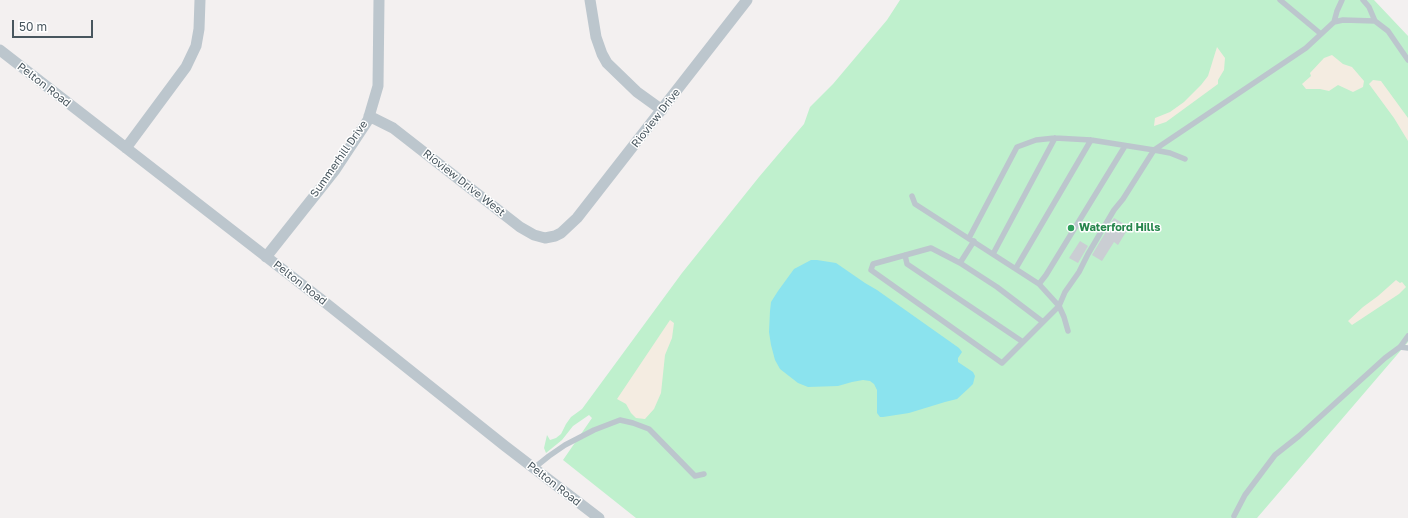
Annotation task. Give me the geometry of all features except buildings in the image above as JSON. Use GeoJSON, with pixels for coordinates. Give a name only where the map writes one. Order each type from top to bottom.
{"type":"FeatureCollection","features":[{"type":"Feature","properties":{"kind":"street"},"geometry":{"type":"LineString","coordinates":[[126,148],[186,67],[197,40],[200,0]]}},
{"type":"Feature","properties":{"kind":"street","name":"Summerhill Drive"},"geometry":{"type":"LineString","coordinates":[[266,257],[335,170],[357,139],[370,116],[378,86],[379,0]]}},
{"type":"Feature","properties":{"kind":"street"},"geometry":{"type":"LineString","coordinates":[[590,0],[596,38],[602,54],[607,62],[637,92],[662,110]]}},
{"type":"Feature","properties":{"kind":"street","name":"Rioview Drive"},"geometry":{"type":"LineString","coordinates":[[561,233],[577,218],[747,0]]}},
{"type":"Feature","properties":{"kind":"street","name":"Pelton Road"},"geometry":{"type":"LineString","coordinates":[[0,50],[599,518]]}},
{"type":"Feature","properties":{"kind":"street","name":"Rioview Drive West"},"geometry":{"type":"LineString","coordinates":[[370,116],[393,128],[520,227],[534,235],[545,238],[561,233]]}},
{"type":"Feature","properties":{"kind":"lane"},"geometry":{"type":"LineString","coordinates":[[1280,0],[1320,34]]}},
{"type":"Feature","properties":{"kind":"lane"},"geometry":{"type":"LineString","coordinates":[[1334,22],[1342,0]]}},
{"type":"Feature","properties":{"kind":"lane"},"geometry":{"type":"LineString","coordinates":[[1363,0],[1376,21],[1388,31],[1408,60]]}},
{"type":"Feature","properties":{"kind":"lane"},"geometry":{"type":"LineString","coordinates":[[1043,322],[960,263],[931,248],[873,264],[871,270],[1002,363],[1043,322],[1058,306],[1114,210],[1123,199],[1154,150],[1306,48],[1334,22],[1343,20],[1376,21]]}},
{"type":"Feature","properties":{"kind":"lane"},"geometry":{"type":"LineString","coordinates":[[960,263],[1017,147],[1036,140],[1055,138],[1091,140],[1170,153],[1186,159]]}},
{"type":"Feature","properties":{"kind":"lane"},"geometry":{"type":"LineString","coordinates":[[993,254],[1055,138]]}},
{"type":"Feature","properties":{"kind":"lane"},"geometry":{"type":"LineString","coordinates":[[1016,268],[1091,140]]}},
{"type":"Feature","properties":{"kind":"lane"},"geometry":{"type":"LineString","coordinates":[[1039,284],[1125,146]]}},
{"type":"Feature","properties":{"kind":"lane"},"geometry":{"type":"LineString","coordinates":[[912,196],[915,204],[1039,284],[1058,306],[1064,317],[1068,331]]}},
{"type":"Feature","properties":{"kind":"lane"},"geometry":{"type":"LineString","coordinates":[[905,256],[907,264],[1023,342]]}},
{"type":"Feature","properties":{"kind":"lane"},"geometry":{"type":"LineString","coordinates":[[1234,516],[1245,495],[1275,455],[1300,436],[1385,358],[1400,347],[1408,336]]}},
{"type":"Feature","properties":{"kind":"lane"},"geometry":{"type":"LineString","coordinates":[[1400,347],[1408,348]]}},
{"type":"Feature","properties":{"kind":"lane"},"geometry":{"type":"LineString","coordinates":[[534,468],[565,445],[594,430],[620,420],[649,429],[695,476],[704,474]]}},
{"type":"Feature","properties":{"kind":"green space","name":"Waterford Hills"},"geometry":{"type":"Polygon","coordinates":[[[900,0],[1374,0],[1408,36],[1408,342],[1257,518],[636,518],[563,460],[592,418],[589,415],[573,426],[562,440],[546,453],[544,448],[547,435],[550,440],[556,438],[561,434],[571,417],[582,409],[682,273],[759,177],[804,124],[810,107],[833,84],[887,20],[900,0]]]}},
{"type":"Feature","properties":{"kind":"sand"},"geometry":{"type":"Polygon","coordinates":[[[1217,47],[1225,58],[1224,70],[1218,80],[1218,84],[1166,122],[1154,126],[1155,118],[1170,112],[1184,102],[1201,85],[1208,76],[1217,47]]]}},
{"type":"Feature","properties":{"kind":"sand"},"geometry":{"type":"Polygon","coordinates":[[[1332,55],[1343,64],[1352,67],[1364,81],[1363,87],[1353,92],[1338,85],[1329,91],[1320,89],[1306,89],[1302,84],[1311,76],[1310,73],[1324,58],[1332,55]]]}},
{"type":"Feature","properties":{"kind":"sand"},"geometry":{"type":"Polygon","coordinates":[[[1373,80],[1381,81],[1408,118],[1408,141],[1394,118],[1369,84],[1373,80]]]}},
{"type":"Feature","properties":{"kind":"sand"},"geometry":{"type":"Polygon","coordinates":[[[1396,280],[1400,283],[1402,282],[1406,287],[1399,294],[1352,325],[1348,321],[1363,307],[1396,280]]]}},
{"type":"Feature","properties":{"kind":"sand"},"geometry":{"type":"Polygon","coordinates":[[[670,320],[674,323],[672,338],[665,355],[661,393],[654,409],[645,419],[636,418],[626,404],[617,399],[670,320]]]}},
{"type":"Feature","properties":{"kind":"water"},"geometry":{"type":"Polygon","coordinates":[[[811,260],[836,263],[959,348],[962,352],[958,358],[958,362],[973,372],[975,376],[973,384],[957,399],[909,413],[880,417],[877,413],[877,390],[874,384],[870,381],[863,380],[838,386],[808,387],[798,383],[780,369],[775,360],[769,332],[770,311],[771,302],[794,269],[811,260]]]}},
{"type":"Feature","properties":{"kind":"place","name":"Waterford Hills"},"geometry":{"type":"Point","coordinates":[1071,228]}}]}
